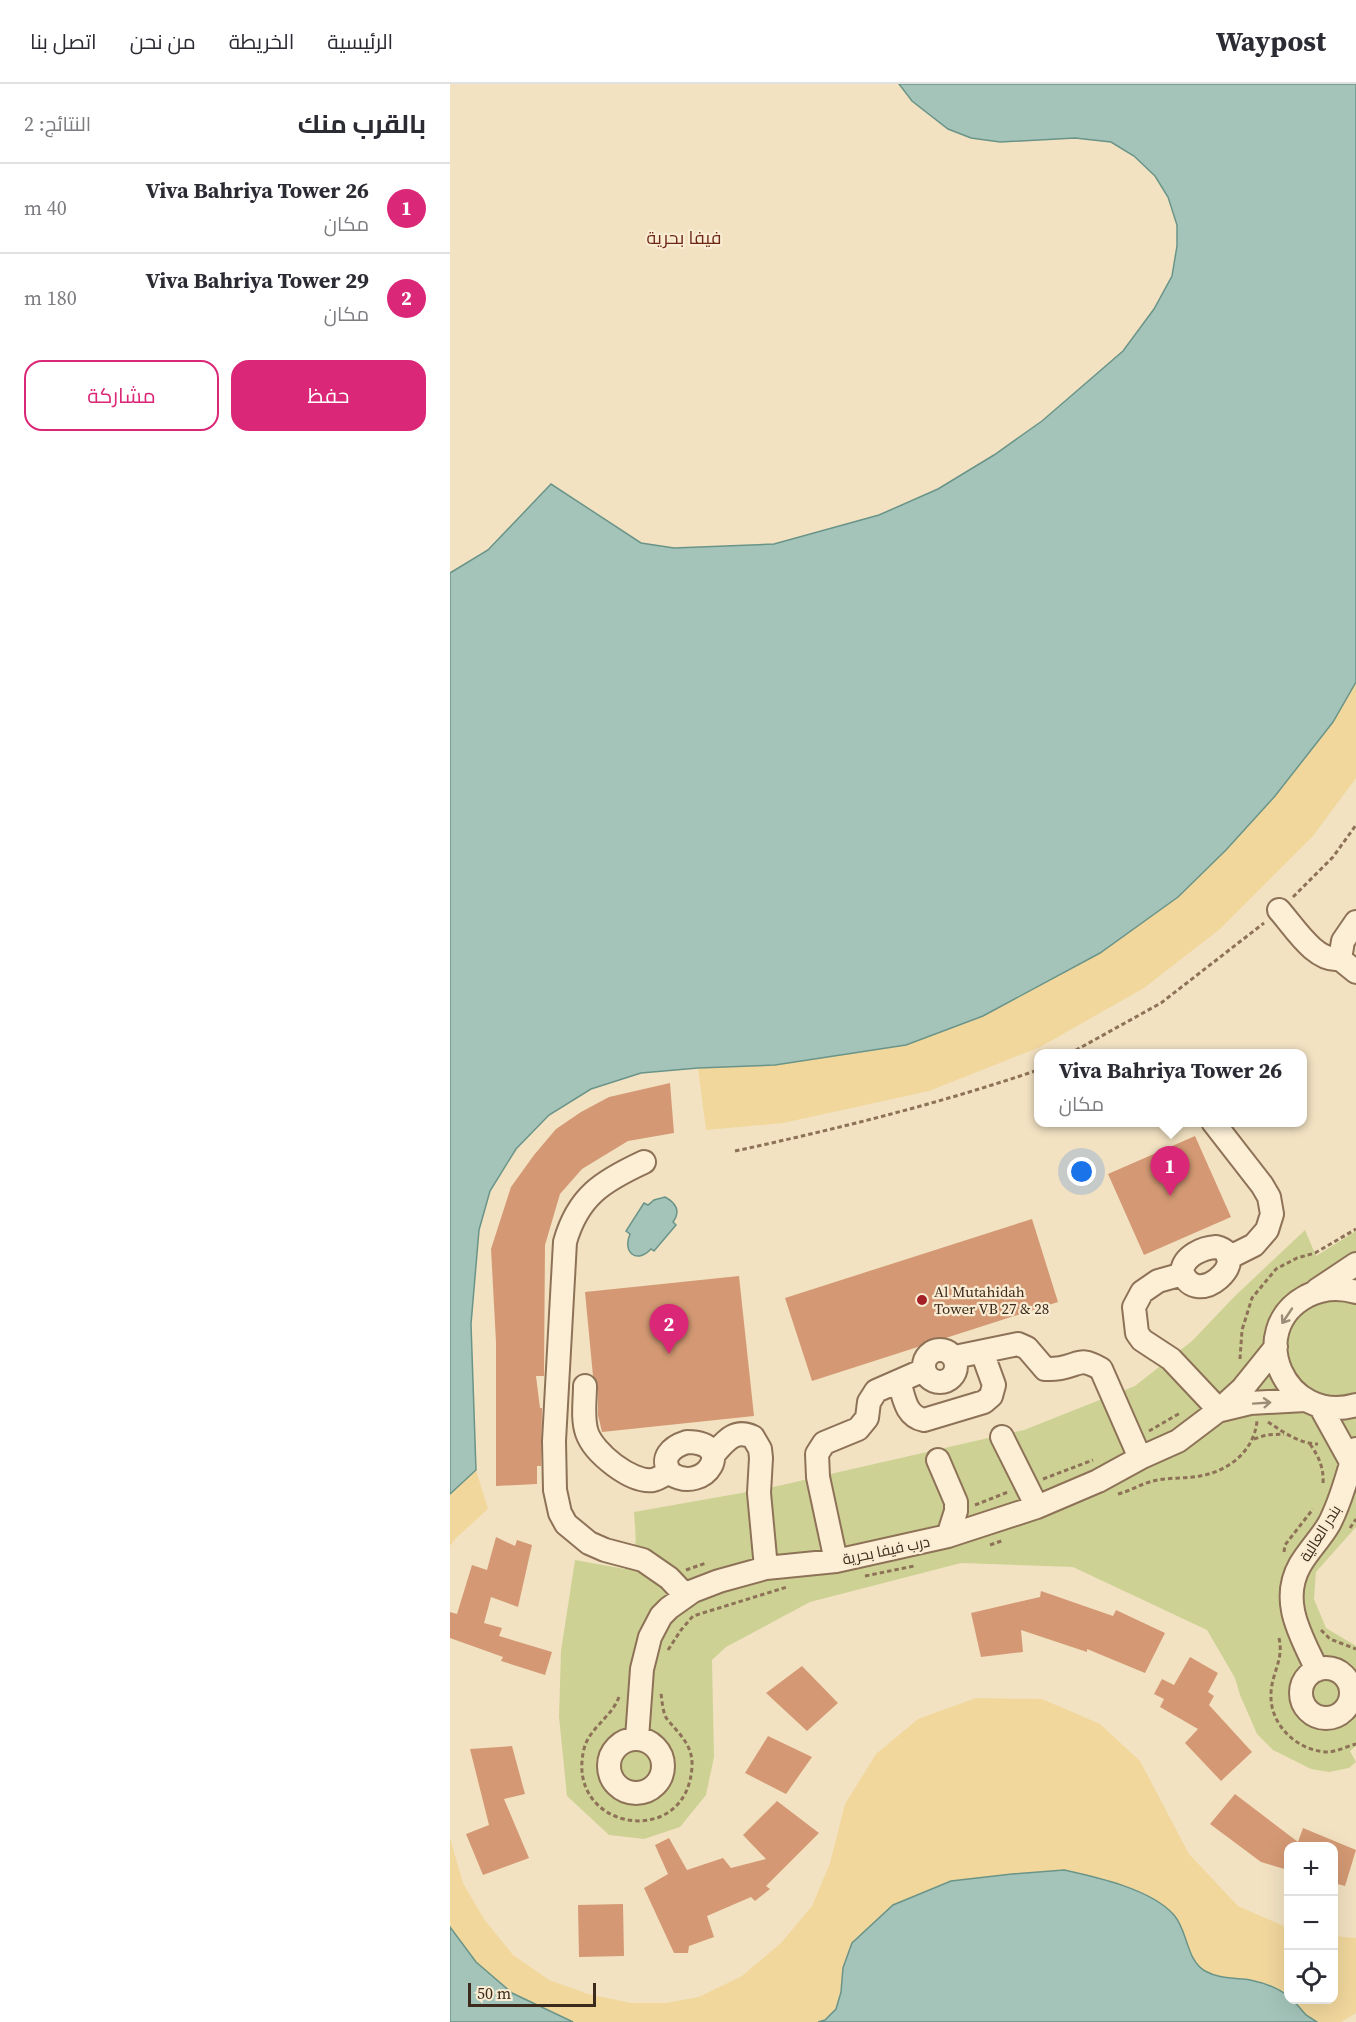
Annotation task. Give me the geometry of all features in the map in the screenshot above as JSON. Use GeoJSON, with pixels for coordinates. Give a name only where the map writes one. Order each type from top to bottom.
{"type":"FeatureCollection","features":[{"type":"Feature","properties":{"kind":"street"},"geometry":{"type":"LineString","coordinates":[[1279,910],[1313,948],[1328,959],[1348,966]]}},
{"type":"Feature","properties":{"kind":"street"},"geometry":{"type":"LineString","coordinates":[[1348,966],[1343,941],[1356,922]]}},
{"type":"Feature","properties":{"kind":"street"},"geometry":{"type":"LineString","coordinates":[[1213,1403],[1171,1359],[1142,1340],[1137,1332],[1134,1307],[1142,1292],[1158,1281],[1183,1274],[1186,1261],[1201,1250],[1222,1249],[1228,1258],[1254,1245],[1267,1230],[1272,1214],[1269,1197],[1217,1127]]}},
{"type":"Feature","properties":{"kind":"street"},"geometry":{"type":"LineString","coordinates":[[644,1162],[617,1174],[598,1186],[571,1222],[568,1232],[563,1268],[556,1394],[555,1490],[560,1513],[566,1524],[577,1534],[589,1543],[605,1550],[643,1560],[669,1578],[686,1596]]}},
{"type":"Feature","properties":{"kind":"street"},"geometry":{"type":"LineString","coordinates":[[1276,1347],[1277,1336],[1286,1315],[1302,1299],[1356,1264]]}},
{"type":"Feature","properties":{"kind":"street"},"geometry":{"type":"LineString","coordinates":[[1312,1293],[1335,1288],[1356,1292]]}},
{"type":"Feature","properties":{"kind":"street"},"geometry":{"type":"LineString","coordinates":[[836,1561],[818,1477],[817,1454],[824,1443],[858,1429],[867,1418],[869,1402],[876,1391],[924,1370],[925,1360],[930,1353],[939,1350],[948,1351],[955,1357],[1018,1344],[1027,1348],[1045,1369],[1061,1368],[1077,1362],[1090,1363],[1101,1369],[1136,1449]]}},
{"type":"Feature","properties":{"kind":"street","name":"درب فيفا بحرية"},"geometry":{"type":"LineString","coordinates":[[637,1738],[642,1669],[650,1637],[661,1616],[686,1596],[702,1587],[766,1568],[836,1561],[948,1536],[1037,1507],[1098,1481],[1136,1449],[1178,1441],[1213,1403],[1243,1388],[1276,1347]]}},
{"type":"Feature","properties":{"kind":"street","name":"بندر العالية"},"geometry":{"type":"LineString","coordinates":[[1276,1347],[1278,1365],[1285,1381],[1312,1403],[1354,1456],[1341,1499],[1328,1526],[1299,1567],[1292,1594],[1292,1612],[1317,1670]]}},
{"type":"Feature","properties":{"kind":"street"},"geometry":{"type":"LineString","coordinates":[[899,1381],[908,1411],[915,1418],[924,1420],[984,1402],[991,1396],[994,1385],[982,1352]]}},
{"type":"Feature","properties":{"kind":"street"},"geometry":{"type":"LineString","coordinates":[[585,1386],[587,1433],[595,1446],[614,1466],[634,1478],[653,1480],[670,1472],[666,1459],[668,1453],[678,1445],[703,1444],[713,1455],[731,1436],[747,1434],[757,1442],[762,1458],[759,1493],[766,1568]]}},
{"type":"Feature","properties":{"kind":"street","name":"درب فيفا بحرية"},"geometry":{"type":"LineString","coordinates":[[1213,1403],[1312,1403],[1343,1408],[1356,1405]]}},
{"type":"Feature","properties":{"kind":"street"},"geometry":{"type":"LineString","coordinates":[[1002,1437],[1037,1507]]}},
{"type":"Feature","properties":{"kind":"street"},"geometry":{"type":"LineString","coordinates":[[938,1460],[956,1502],[956,1511],[948,1536]]}},
{"type":"Feature","properties":{"kind":"path"},"geometry":{"type":"LineString","coordinates":[[1076,1049],[1161,1003],[1279,910],[1333,857],[1356,825]]}},
{"type":"Feature","properties":{"kind":"path"},"geometry":{"type":"LineString","coordinates":[[735,1151],[867,1121],[970,1093],[1034,1071]]}},
{"type":"Feature","properties":{"kind":"path"},"geometry":{"type":"LineString","coordinates":[[1136,1449],[1213,1403]]}},
{"type":"Feature","properties":{"kind":"path"},"geometry":{"type":"LineString","coordinates":[[1254,1438],[1285,1434]]}},
{"type":"Feature","properties":{"kind":"path"},"geometry":{"type":"LineString","coordinates":[[956,1511],[1102,1455]]}},
{"type":"Feature","properties":{"kind":"path"},"geometry":{"type":"LineString","coordinates":[[1345,1536],[1356,1520]]}},
{"type":"Feature","properties":{"kind":"path"},"geometry":{"type":"LineString","coordinates":[[669,1578],[692,1567],[710,1562]]}},
{"type":"Feature","properties":{"kind":"path"},"geometry":{"type":"LineString","coordinates":[[1317,1622],[1320,1629],[1330,1639],[1356,1649]]}},
{"type":"Feature","properties":{"kind":"path"},"geometry":{"type":"LineString","coordinates":[[621,1694],[612,1712],[592,1731],[584,1748],[581,1769],[586,1791],[604,1810],[622,1820],[639,1821],[663,1817],[681,1801],[691,1782],[692,1761],[686,1739],[666,1719]]}},
{"type":"Feature","properties":{"kind":"green space"},"geometry":{"type":"Polygon","coordinates":[[[1305,1230],[1316,1256],[1356,1231],[1356,1527],[1316,1572],[1314,1599],[1326,1628],[1356,1646],[1356,1746],[1350,1751],[1356,1762],[1349,1768],[1329,1772],[1311,1769],[1273,1750],[1257,1734],[1235,1678],[1207,1630],[1073,1567],[961,1563],[810,1602],[726,1647],[712,1660],[714,1757],[706,1795],[680,1827],[644,1839],[609,1835],[567,1796],[559,1717],[561,1651],[575,1560],[625,1569],[635,1550],[634,1512],[769,1488],[1024,1430],[1135,1386],[1192,1341],[1235,1296],[1305,1230]]]}},
{"type":"Feature","properties":{"kind":"sand"},"geometry":{"type":"Polygon","coordinates":[[[1356,682],[1356,778],[1313,836],[1220,929],[1144,988],[1040,1047],[929,1091],[783,1123],[706,1130],[698,1068],[775,1065],[906,1045],[983,1016],[1100,953],[1178,897],[1226,850],[1275,796],[1333,722],[1356,682]]]}},
{"type":"Feature","properties":{"kind":"sand"},"geometry":{"type":"Polygon","coordinates":[[[476,1470],[488,1509],[450,1546],[450,1494],[476,1470]]]}},
{"type":"Feature","properties":{"kind":"sand"},"geometry":{"type":"Polygon","coordinates":[[[976,1698],[1042,1699],[1100,1724],[1140,1761],[1189,1854],[1238,1906],[1284,1926],[1284,1993],[1272,1986],[1220,1977],[1202,1969],[1193,1958],[1174,1916],[1063,1870],[951,1881],[843,1968],[835,2008],[826,2019],[818,2022],[573,2022],[512,1993],[476,1962],[450,1927],[450,1838],[463,1883],[484,1919],[513,1955],[549,1980],[588,1994],[631,2003],[666,2003],[699,1997],[742,1976],[781,1943],[812,1906],[830,1863],[845,1804],[876,1754],[918,1719],[976,1698]]]}},
{"type":"Feature","properties":{"kind":"sand"},"geometry":{"type":"Polygon","coordinates":[[[1338,1936],[1356,1938],[1356,2013],[1341,2022],[1317,2022],[1306,2015],[1296,2004],[1338,2004],[1338,1936]]]}},
{"type":"Feature","properties":{"kind":"water"},"geometry":{"type":"Polygon","coordinates":[[[899,84],[1356,84],[1356,682],[1333,722],[1275,796],[1226,850],[1178,897],[1100,953],[983,1016],[906,1045],[775,1065],[641,1073],[591,1089],[549,1115],[516,1149],[490,1191],[479,1230],[471,1324],[476,1470],[450,1494],[450,573],[488,550],[551,484],[641,543],[674,548],[774,544],[879,515],[938,489],[994,455],[1042,421],[1123,351],[1154,309],[1172,276],[1177,246],[1177,225],[1168,197],[1155,176],[1134,156],[1111,142],[1075,138],[1000,142],[971,138],[948,129],[912,101],[899,84]]]}},
{"type":"Feature","properties":{"kind":"water"},"geometry":{"type":"Polygon","coordinates":[[[665,1197],[676,1208],[677,1214],[673,1222],[676,1225],[654,1251],[651,1249],[641,1256],[632,1254],[628,1246],[630,1234],[626,1231],[644,1203],[648,1205],[654,1200],[665,1197]]]}},
{"type":"Feature","properties":{"kind":"water"},"geometry":{"type":"Polygon","coordinates":[[[1064,1870],[1138,1891],[1164,1906],[1174,1915],[1194,1960],[1205,1971],[1216,1976],[1250,1980],[1275,1988],[1284,1994],[1284,2004],[1296,2004],[1306,2015],[1317,2022],[818,2022],[825,2020],[836,2009],[841,1992],[843,1968],[852,1943],[893,1905],[951,1881],[1064,1870]]]}},
{"type":"Feature","properties":{"kind":"water"},"geometry":{"type":"Polygon","coordinates":[[[450,1927],[476,1962],[512,1993],[573,2022],[450,2022],[450,1927]]]}},
{"type":"Feature","properties":{"kind":"building"},"geometry":{"type":"Polygon","coordinates":[[[670,1083],[674,1133],[628,1141],[582,1169],[560,1194],[545,1245],[544,1376],[536,1376],[540,1408],[542,1408],[541,1466],[537,1466],[537,1484],[496,1486],[496,1342],[491,1249],[511,1187],[556,1129],[581,1112],[609,1097],[670,1083]]]}},
{"type":"Feature","properties":{"kind":"building"},"geometry":{"type":"Polygon","coordinates":[[[1195,1136],[1231,1217],[1144,1255],[1108,1174],[1195,1136]]]}},
{"type":"Feature","properties":{"kind":"building","name":"Al Mutahidah Tower VB 27 & 28"},"geometry":{"type":"Polygon","coordinates":[[[1032,1219],[1058,1302],[812,1381],[785,1298],[1032,1219]]]}},
{"type":"Feature","properties":{"kind":"building"},"geometry":{"type":"Polygon","coordinates":[[[739,1276],[754,1416],[602,1432],[598,1415],[598,1386],[593,1376],[585,1292],[739,1276]]]}},
{"type":"Feature","properties":{"kind":"building"},"geometry":{"type":"Polygon","coordinates":[[[496,1537],[515,1546],[517,1540],[532,1545],[518,1607],[491,1597],[484,1623],[502,1628],[499,1636],[552,1652],[545,1675],[501,1661],[503,1657],[450,1638],[450,1612],[457,1614],[472,1565],[487,1570],[496,1537]]]}},
{"type":"Feature","properties":{"kind":"building"},"geometry":{"type":"Polygon","coordinates":[[[1041,1591],[1113,1616],[1116,1610],[1165,1633],[1145,1673],[1087,1649],[1087,1652],[1021,1630],[1023,1652],[981,1657],[971,1613],[1040,1597],[1041,1591]]]}},
{"type":"Feature","properties":{"kind":"building"},"geometry":{"type":"Polygon","coordinates":[[[1190,1657],[1218,1673],[1208,1692],[1214,1696],[1209,1705],[1252,1752],[1221,1781],[1185,1743],[1198,1729],[1160,1707],[1164,1699],[1154,1694],[1162,1679],[1174,1685],[1190,1657]]]}},
{"type":"Feature","properties":{"kind":"building"},"geometry":{"type":"Polygon","coordinates":[[[802,1666],[838,1703],[807,1731],[766,1693],[802,1666]]]}},
{"type":"Feature","properties":{"kind":"building"},"geometry":{"type":"Polygon","coordinates":[[[768,1736],[812,1757],[786,1794],[745,1773],[768,1736]]]}},
{"type":"Feature","properties":{"kind":"building"},"geometry":{"type":"Polygon","coordinates":[[[512,1746],[525,1794],[504,1799],[529,1858],[483,1875],[466,1834],[489,1825],[470,1749],[512,1746]]]}},
{"type":"Feature","properties":{"kind":"building"},"geometry":{"type":"Polygon","coordinates":[[[1235,1794],[1298,1842],[1284,1842],[1284,1869],[1261,1862],[1210,1824],[1235,1794]]]}},
{"type":"Feature","properties":{"kind":"building"},"geometry":{"type":"Polygon","coordinates":[[[777,1801],[819,1833],[766,1886],[770,1889],[755,1901],[751,1897],[707,1916],[714,1937],[689,1946],[688,1953],[674,1953],[644,1888],[668,1874],[655,1845],[669,1838],[687,1870],[723,1858],[731,1868],[766,1859],[743,1835],[777,1801]]]}},
{"type":"Feature","properties":{"kind":"building"},"geometry":{"type":"Polygon","coordinates":[[[1303,1828],[1337,1842],[1298,1842],[1303,1828]]]}},
{"type":"Feature","properties":{"kind":"building"},"geometry":{"type":"Polygon","coordinates":[[[1338,1843],[1356,1850],[1345,1886],[1338,1884],[1338,1843]]]}},
{"type":"Feature","properties":{"kind":"building"},"geometry":{"type":"Polygon","coordinates":[[[623,1904],[624,1956],[579,1957],[578,1905],[623,1904]]]}},
{"type":"Feature","properties":{"kind":"place","name":"Viva Bahriya Tower 26"},"geometry":{"type":"Point","coordinates":[1170,1196]}},
{"type":"Feature","properties":{"kind":"place","name":"Al Mutahidah Tower VB 27 & 28"},"geometry":{"type":"Point","coordinates":[922,1300]}},
{"type":"Feature","properties":{"kind":"place","name":"Viva Bahriya Tower 29"},"geometry":{"type":"Point","coordinates":[669,1354]}},
{"type":"Feature","properties":{"kind":"district","name":"فيفا بحرية"},"geometry":{"type":"Point","coordinates":[684,237]}}]}
